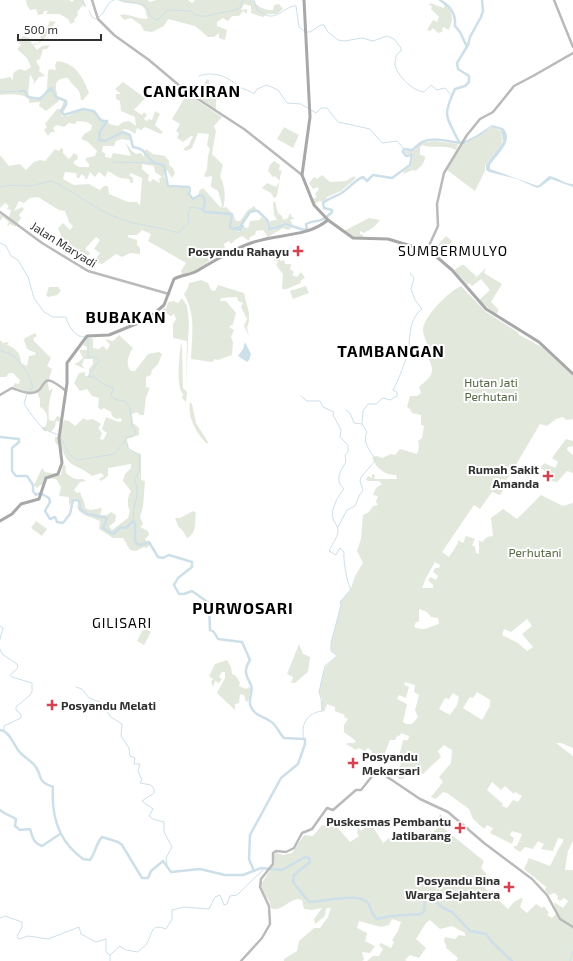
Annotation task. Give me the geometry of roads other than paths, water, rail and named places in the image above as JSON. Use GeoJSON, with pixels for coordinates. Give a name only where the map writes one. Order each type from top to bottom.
{"type":"FeatureCollection","features":[{"type":"Feature","properties":{"kind":"main road"},"geometry":{"type":"LineString","coordinates":[[304,0],[310,109],[308,136],[301,172],[311,200],[327,218],[346,234],[355,238],[388,239],[428,250],[452,270],[486,309],[539,342],[573,374]]}},
{"type":"Feature","properties":{"kind":"main road"},"geometry":{"type":"LineString","coordinates":[[0,521],[13,513],[22,504],[38,500],[42,494],[46,478],[57,475],[61,468],[62,456],[59,437],[66,392],[67,363],[85,338],[90,335],[111,334],[144,322],[163,306],[175,279],[197,271],[214,259],[250,243],[287,234],[310,231],[327,218]]}},
{"type":"Feature","properties":{"kind":"street"},"geometry":{"type":"LineString","coordinates":[[92,0],[97,18],[114,35],[149,60],[187,92],[244,129],[301,172]]}},
{"type":"Feature","properties":{"kind":"street"},"geometry":{"type":"LineString","coordinates":[[554,0],[573,47]]}},
{"type":"Feature","properties":{"kind":"street"},"geometry":{"type":"LineString","coordinates":[[428,250],[438,226],[437,204],[444,174],[463,139],[480,119],[493,112],[514,86],[573,53]]}},
{"type":"Feature","properties":{"kind":"street","name":"Jalan Maryadi"},"geometry":{"type":"LineString","coordinates":[[0,212],[42,243],[88,271],[168,294]]}},
{"type":"Feature","properties":{"kind":"street"},"geometry":{"type":"LineString","coordinates":[[0,395],[12,388],[28,393],[36,391],[44,382],[51,380],[66,392]]}},
{"type":"Feature","properties":{"kind":"street"},"geometry":{"type":"LineString","coordinates":[[241,961],[262,938],[270,924],[267,899],[260,889],[261,879],[272,865],[274,852],[286,852],[294,848],[302,833],[312,828],[327,808],[333,810],[356,790],[361,790],[377,770],[420,799],[444,810],[484,843],[532,879],[547,895],[560,919],[573,927]]}},
{"type":"Feature","properties":{"kind":"water"},"geometry":{"type":"Polygon","coordinates":[[[492,125],[503,128],[507,138],[504,147],[490,165],[490,169],[538,186],[549,176],[573,184],[573,187],[551,179],[537,188],[517,179],[486,170],[486,165],[503,142],[501,130],[491,127],[481,135],[462,145],[463,142],[492,125]]]}},
{"type":"Feature","properties":{"kind":"water"},"geometry":{"type":"Polygon","coordinates":[[[245,342],[251,354],[247,362],[238,356],[243,349],[245,342]]]}},
{"type":"Feature","properties":{"kind":"waterway"},"geometry":{"type":"LineString","coordinates":[[83,0],[85,6]]}},
{"type":"Feature","properties":{"kind":"waterway"},"geometry":{"type":"LineString","coordinates":[[99,17],[109,3],[114,0]]}},
{"type":"Feature","properties":{"kind":"waterway"},"geometry":{"type":"LineString","coordinates":[[119,0],[145,6],[153,18],[158,20],[167,10],[190,11],[197,15],[203,16],[232,11],[241,7],[243,0]]}},
{"type":"Feature","properties":{"kind":"waterway"},"geometry":{"type":"LineString","coordinates":[[254,0],[257,10],[270,16],[274,16],[288,8],[296,6],[299,27],[304,31]]}},
{"type":"Feature","properties":{"kind":"waterway"},"geometry":{"type":"LineString","coordinates":[[440,0],[452,10],[455,26],[460,32],[467,47]]}},
{"type":"Feature","properties":{"kind":"waterway"},"geometry":{"type":"LineString","coordinates":[[459,142],[447,116],[447,111],[455,89],[465,86],[469,82],[469,76],[458,69],[457,63],[468,45],[470,37],[481,17],[483,11],[482,0]]}},
{"type":"Feature","properties":{"kind":"waterway"},"geometry":{"type":"LineString","coordinates":[[89,11],[92,17],[96,19]]}},
{"type":"Feature","properties":{"kind":"waterway"},"geometry":{"type":"LineString","coordinates":[[307,32],[324,25],[328,32],[338,40],[345,41],[362,38],[373,41],[387,36],[394,39],[401,48],[401,51],[397,54],[395,64],[396,68],[398,73],[410,86],[424,92],[431,85],[437,90],[445,88],[452,96]]}},
{"type":"Feature","properties":{"kind":"waterway"},"geometry":{"type":"LineString","coordinates":[[199,76],[205,74],[216,74],[254,94],[257,89],[267,85],[278,90],[287,103],[301,104],[316,113],[321,108],[327,108],[338,122],[370,129],[382,143],[397,141],[404,149]]}},
{"type":"Feature","properties":{"kind":"waterway"},"geometry":{"type":"LineString","coordinates":[[21,91],[25,91],[28,97],[40,99],[51,88],[56,97],[66,101],[66,104],[61,111],[64,115],[83,109],[94,111],[101,121],[107,121],[100,131],[99,140],[105,141],[123,132],[130,135],[133,147],[144,152],[149,159],[155,163],[164,166],[168,186],[189,187],[189,194],[193,199],[200,195],[203,196],[205,200],[203,210],[205,212],[232,214],[230,227],[233,229],[240,227],[250,212],[254,211],[258,211],[268,221],[269,229],[285,224],[304,230],[307,229],[306,224],[324,219],[332,212],[332,210],[324,208],[323,203],[340,194],[363,177],[367,181],[373,175],[392,178],[410,165],[412,155],[406,156],[403,152],[404,149],[412,150],[427,140],[464,143]]}},
{"type":"Feature","properties":{"kind":"waterway"},"geometry":{"type":"LineString","coordinates":[[0,92],[21,91]]}},
{"type":"Feature","properties":{"kind":"waterway"},"geometry":{"type":"LineString","coordinates":[[112,162],[155,163]]}},
{"type":"Feature","properties":{"kind":"waterway"},"geometry":{"type":"LineString","coordinates":[[0,187],[11,185],[30,186],[52,181],[101,210],[118,218],[133,223],[178,233],[189,223],[188,216],[190,207],[203,209]]}},
{"type":"Feature","properties":{"kind":"waterway"},"geometry":{"type":"LineString","coordinates":[[234,229],[240,230],[243,226]]}},
{"type":"Feature","properties":{"kind":"waterway"},"geometry":{"type":"LineString","coordinates":[[0,243],[6,246],[11,256],[18,260],[28,277],[34,298],[44,312],[53,317],[66,317],[72,330],[79,336],[88,339],[88,357],[95,357],[99,361],[88,376],[93,376],[101,383],[113,388],[111,395],[112,397],[117,400],[125,401],[130,409],[132,426],[136,432],[133,436],[127,437],[124,442]]}},
{"type":"Feature","properties":{"kind":"waterway"},"geometry":{"type":"LineString","coordinates":[[362,424],[363,411],[368,404],[376,404],[383,398],[390,400],[397,396],[397,392],[393,390],[408,352],[411,326],[417,314],[422,309],[415,300],[411,289],[414,278],[410,273]]}},
{"type":"Feature","properties":{"kind":"waterway"},"geometry":{"type":"LineString","coordinates":[[0,350],[12,355],[18,360],[28,374],[33,387],[29,392]]}},
{"type":"Feature","properties":{"kind":"waterway"},"geometry":{"type":"LineString","coordinates":[[27,394],[24,403],[39,424],[44,429],[58,435]]}},
{"type":"Feature","properties":{"kind":"waterway"},"geometry":{"type":"LineString","coordinates":[[301,396],[307,401],[320,401],[323,407],[334,412],[333,415],[341,430],[340,437],[348,445],[348,452],[345,455],[346,462],[340,472],[339,478],[340,484],[344,489],[337,499],[332,515],[338,531],[336,539],[329,551],[336,555],[340,548],[344,552],[348,582],[351,589],[340,602],[341,605],[331,643],[331,651],[337,656],[325,666],[319,692],[322,711],[312,714],[306,720],[303,729],[304,739]]}},
{"type":"Feature","properties":{"kind":"waterway"},"geometry":{"type":"LineString","coordinates":[[338,527],[347,510],[355,506],[363,490],[360,481],[361,477],[376,460],[366,443],[365,439],[367,432],[362,424],[354,423],[350,413],[346,410]]}},
{"type":"Feature","properties":{"kind":"waterway"},"geometry":{"type":"LineString","coordinates":[[60,436],[69,452],[77,460],[114,454],[124,442],[127,444],[128,448],[139,455],[140,469],[135,479],[137,493],[133,513],[134,522]]}},
{"type":"Feature","properties":{"kind":"waterway"},"geometry":{"type":"LineString","coordinates":[[0,437],[19,439],[19,442],[12,448],[12,471],[16,476],[27,476],[33,485],[33,491],[36,495],[40,493],[49,498],[50,502],[45,511],[50,519],[55,517],[57,522],[63,523],[70,514],[73,500],[76,500],[79,501],[80,509],[88,514],[107,518],[103,528],[113,534],[121,527],[126,528],[133,521],[135,523],[135,540],[137,544],[141,545],[149,542],[158,557],[163,558],[169,555],[192,562],[192,567],[178,578],[174,585],[179,594],[192,591],[209,603],[210,630],[214,632],[218,639],[242,642],[250,660],[246,667],[246,673],[252,688],[250,704],[253,710],[272,723],[284,738],[305,739],[305,744],[298,764],[281,778],[250,835],[249,859],[254,871]]}},
{"type":"Feature","properties":{"kind":"waterway"},"geometry":{"type":"LineString","coordinates":[[0,626],[3,628],[0,639]]}},
{"type":"Feature","properties":{"kind":"waterway"},"geometry":{"type":"LineString","coordinates":[[0,649],[2,654],[17,664],[18,668],[10,675],[32,683],[32,692],[16,707],[16,710],[21,714],[21,718],[4,726],[4,730]]}},
{"type":"Feature","properties":{"kind":"waterway"},"geometry":{"type":"LineString","coordinates":[[76,687],[82,689],[89,698],[100,702],[111,717],[122,724],[121,736],[129,748],[130,756],[135,758],[134,764],[140,764],[138,771],[142,780],[140,783],[151,785],[154,789],[154,793],[142,801],[153,809],[149,816],[153,819],[164,822],[164,832],[172,847],[166,858],[167,865]]}},
{"type":"Feature","properties":{"kind":"waterway"},"geometry":{"type":"LineString","coordinates":[[0,730],[8,735],[18,750],[36,767],[42,781],[53,787],[53,808],[58,828],[68,845],[83,859],[90,860],[94,854],[98,842],[102,837],[118,842],[122,845],[142,878],[148,878],[151,871],[163,861],[171,872],[200,869],[225,875],[243,875],[261,868],[282,870],[305,857],[309,858],[310,862],[294,875],[293,882],[309,902],[340,898],[357,898],[368,903],[372,913],[377,919],[391,916],[421,914],[424,911],[425,898],[428,895],[443,908],[452,912],[470,931],[486,934],[493,943],[512,961]]}},
{"type":"Feature","properties":{"kind":"waterway"},"geometry":{"type":"LineString","coordinates":[[0,810],[16,819],[15,826],[20,830],[30,829],[32,837],[42,846],[60,834]]}},
{"type":"Feature","properties":{"kind":"waterway"},"geometry":{"type":"LineString","coordinates":[[110,955],[120,946],[126,950],[138,952],[146,944],[155,928],[161,927],[166,929],[172,919],[172,910],[184,907],[209,909],[215,897],[220,895],[224,905],[227,904],[230,896],[237,895],[265,868]]}},
{"type":"Feature","properties":{"kind":"waterway"},"geometry":{"type":"LineString","coordinates":[[0,918],[5,916],[22,922],[22,927],[17,936],[19,939],[28,936],[48,939],[79,927],[81,934],[96,942],[106,939],[106,952],[110,955]]}},
{"type":"Feature","properties":{"kind":"waterway"},"geometry":{"type":"LineString","coordinates":[[570,961],[573,951]]}},
{"type":"Feature","properties":{"kind":"waterway"},"geometry":{"type":"LineString","coordinates":[[110,955],[110,961]]}},
{"type":"Feature","properties":{"kind":"place","name":"Posyandu Rahayu"},"geometry":{"type":"Point","coordinates":[298,251]}},
{"type":"Feature","properties":{"kind":"place","name":"Rumah Sakit Amanda"},"geometry":{"type":"Point","coordinates":[548,476]}},
{"type":"Feature","properties":{"kind":"place","name":"Posyandu Melati"},"geometry":{"type":"Point","coordinates":[52,705]}},
{"type":"Feature","properties":{"kind":"place","name":"Posyandu Mekarsari"},"geometry":{"type":"Point","coordinates":[353,763]}},
{"type":"Feature","properties":{"kind":"place","name":"Puskesmas Pembantu Jatibarang"},"geometry":{"type":"Point","coordinates":[460,828]}},
{"type":"Feature","properties":{"kind":"place","name":"Posyandu Bina Warga Sejahtera"},"geometry":{"type":"Point","coordinates":[509,887]}},
{"type":"Feature","properties":{"kind":"district","name":"CANGKIRAN"},"geometry":{"type":"Point","coordinates":[192,90]}},
{"type":"Feature","properties":{"kind":"district","name":"SUMBERMULYO"},"geometry":{"type":"Point","coordinates":[453,250]}},
{"type":"Feature","properties":{"kind":"district","name":"BUBAKAN"},"geometry":{"type":"Point","coordinates":[126,316]}},
{"type":"Feature","properties":{"kind":"district","name":"TAMBANGAN"},"geometry":{"type":"Point","coordinates":[391,350]}},
{"type":"Feature","properties":{"kind":"district","name":"PURWOSARI"},"geometry":{"type":"Point","coordinates":[243,607]}},
{"type":"Feature","properties":{"kind":"district","name":"GILISARI"},"geometry":{"type":"Point","coordinates":[122,622]}},
{"type":"Feature","properties":{"kind":"park label","name":"Hutan Jati Perhutani"},"geometry":{"type":"Point","coordinates":[491,389]}},
{"type":"Feature","properties":{"kind":"park label","name":"Perhutani"},"geometry":{"type":"Point","coordinates":[535,552]}}]}
